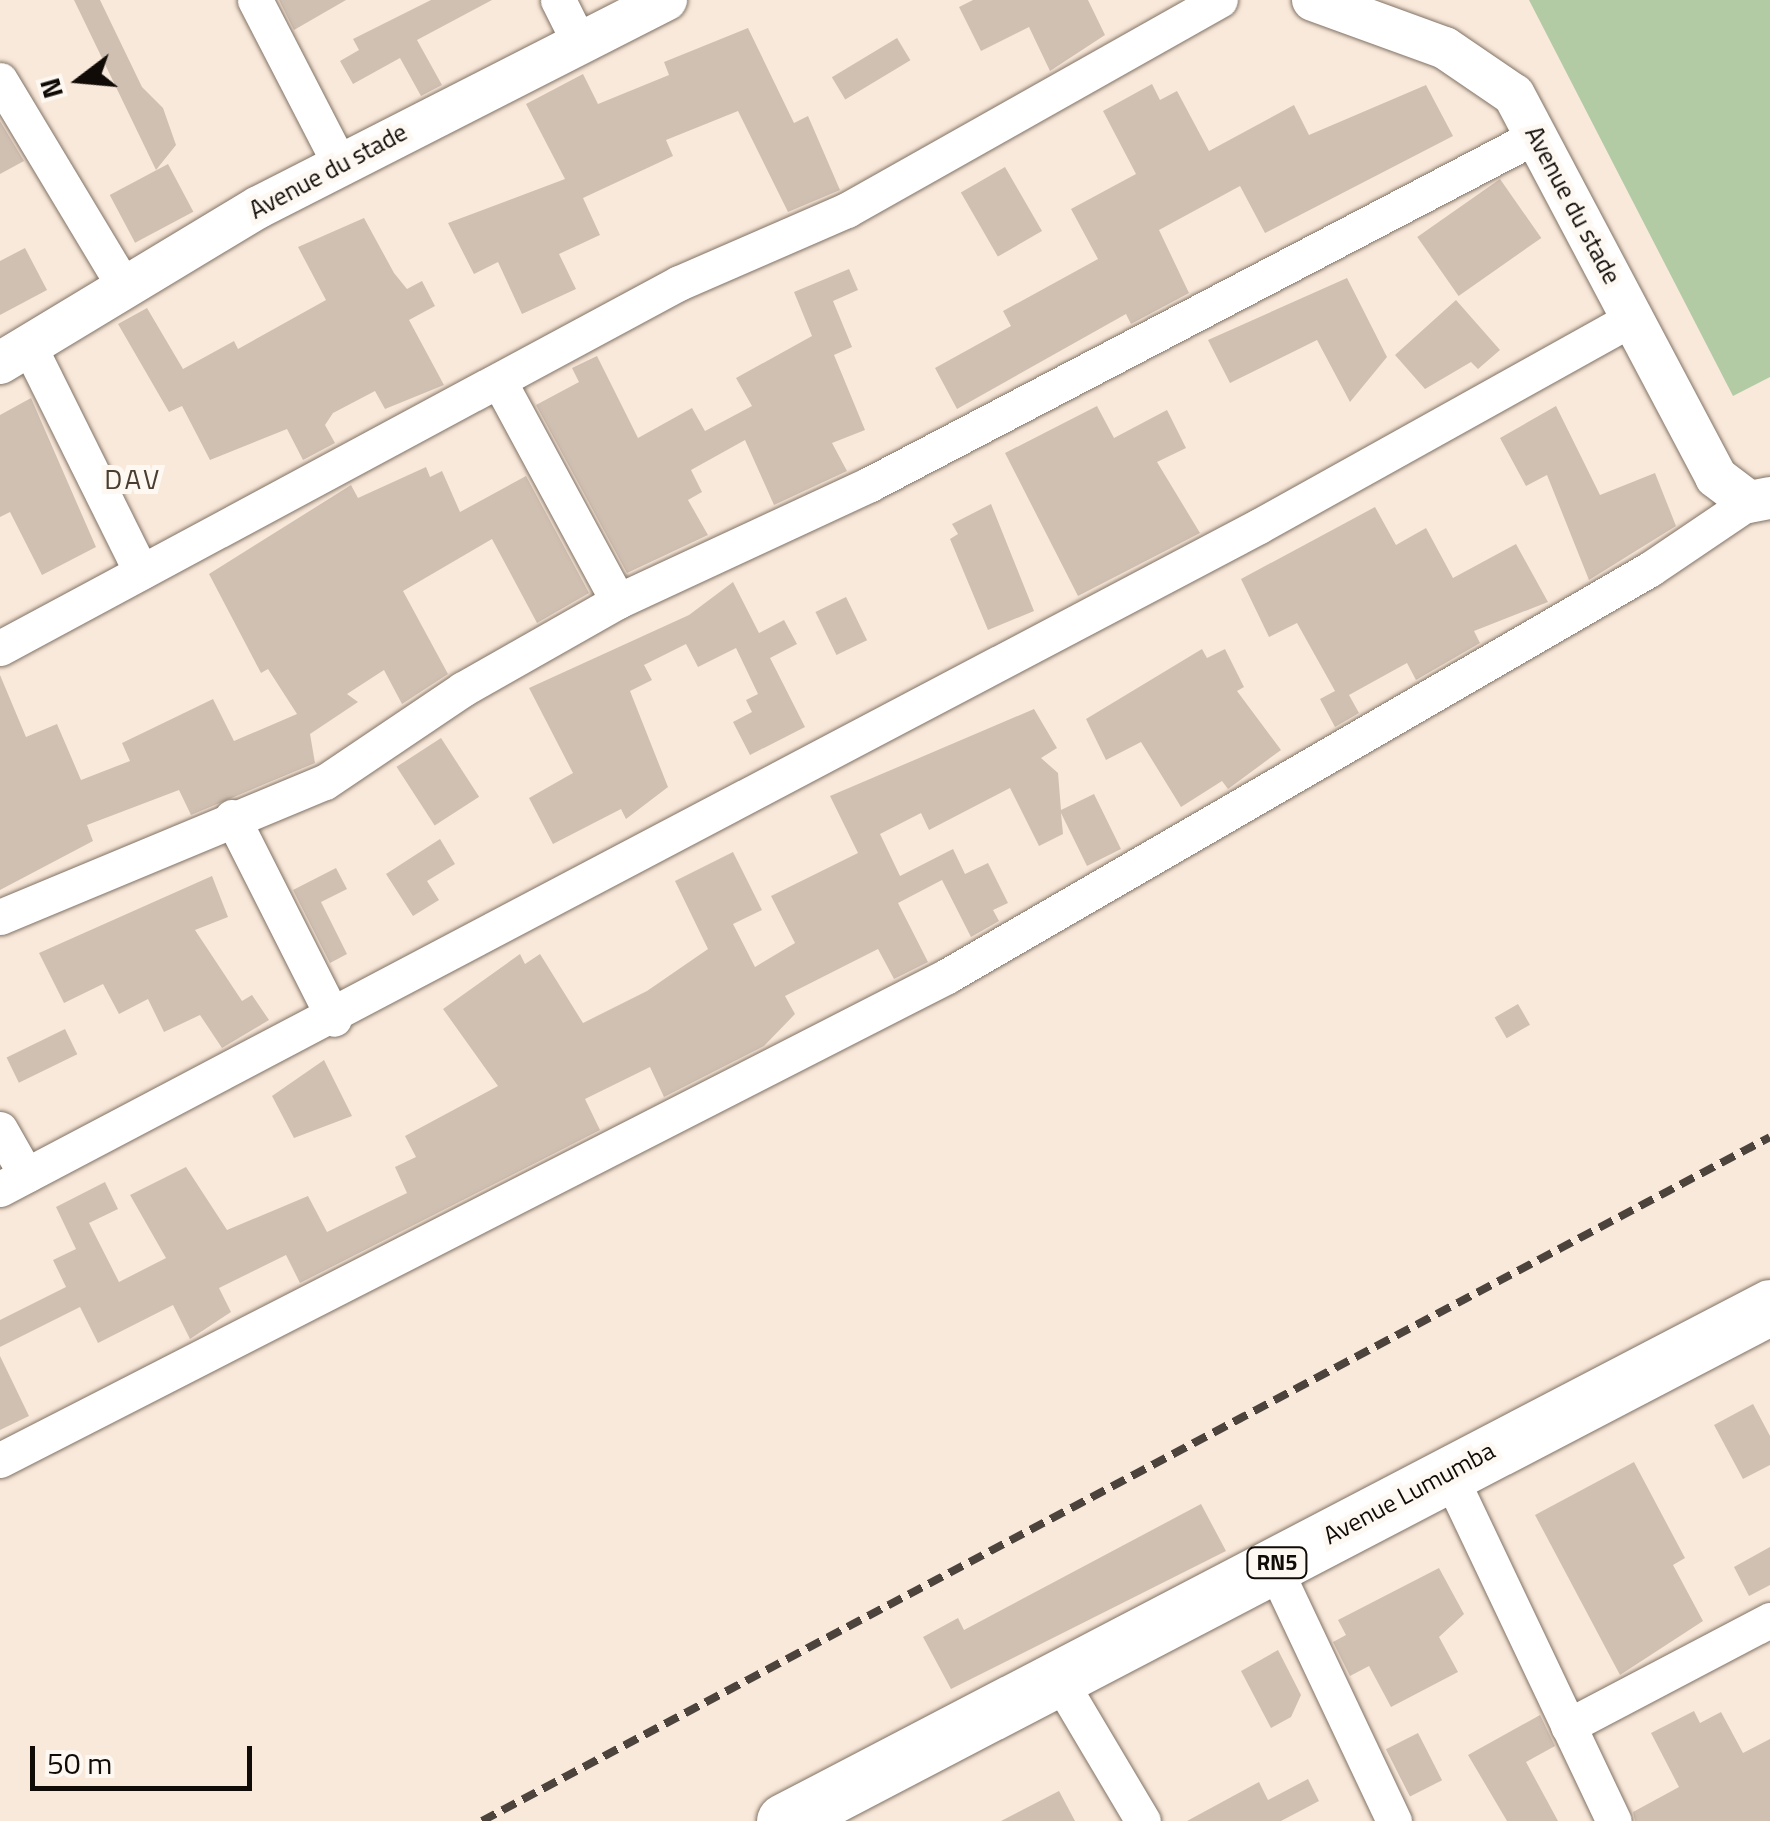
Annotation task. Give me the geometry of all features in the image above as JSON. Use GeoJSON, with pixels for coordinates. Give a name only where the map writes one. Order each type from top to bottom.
{"type":"FeatureCollection","features":[{"type":"Feature","properties":{"kind":"highway","name":"Avenue Lumumba"},"geometry":{"type":"LineString","coordinates":[[784,1821],[1770,1306]]}},
{"type":"Feature","properties":{"kind":"street"},"geometry":{"type":"LineString","coordinates":[[255,0],[340,165]]}},
{"type":"Feature","properties":{"kind":"street"},"geometry":{"type":"LineString","coordinates":[[558,0],[578,40]]}},
{"type":"Feature","properties":{"kind":"street","name":"Avenue du stade"},"geometry":{"type":"LineString","coordinates":[[14,354],[124,286],[340,165],[578,40],[666,0]]}},
{"type":"Feature","properties":{"kind":"street"},"geometry":{"type":"LineString","coordinates":[[0,648],[500,382],[679,282],[846,210],[1220,0]]}},
{"type":"Feature","properties":{"kind":"street","name":"Avenue du stade"},"geometry":{"type":"LineString","coordinates":[[1313,0],[1488,73],[1514,95],[1716,477],[1760,500]]}},
{"type":"Feature","properties":{"kind":"street"},"geometry":{"type":"LineString","coordinates":[[0,80],[124,286]]}},
{"type":"Feature","properties":{"kind":"street"},"geometry":{"type":"LineString","coordinates":[[0,917],[362,764],[462,689],[618,601],[870,484],[1536,136]]}},
{"type":"Feature","properties":{"kind":"street"},"geometry":{"type":"LineString","coordinates":[[0,1130],[13,1182],[334,1019],[1633,318]]}},
{"type":"Feature","properties":{"kind":"street"},"geometry":{"type":"LineString","coordinates":[[14,354],[142,572]]}},
{"type":"Feature","properties":{"kind":"street"},"geometry":{"type":"LineString","coordinates":[[500,382],[618,601]]}},
{"type":"Feature","properties":{"kind":"street"},"geometry":{"type":"LineString","coordinates":[[0,1460],[948,976],[1650,569],[1760,500]]}},
{"type":"Feature","properties":{"kind":"street"},"geometry":{"type":"LineString","coordinates":[[232,817],[334,1019]]}},
{"type":"Feature","properties":{"kind":"street"},"geometry":{"type":"LineString","coordinates":[[1448,1472],[1614,1821]]}},
{"type":"Feature","properties":{"kind":"street"},"geometry":{"type":"LineString","coordinates":[[1273,1565],[1394,1821]]}},
{"type":"Feature","properties":{"kind":"street"},"geometry":{"type":"LineString","coordinates":[[1568,1726],[1770,1620]]}},
{"type":"Feature","properties":{"kind":"street"},"geometry":{"type":"LineString","coordinates":[[1058,1678],[1142,1821]]}},
{"type":"Feature","properties":{"kind":"green space"},"geometry":{"type":"Polygon","coordinates":[[[1529,0],[1770,0],[1770,377],[1733,396],[1529,0]]]}},
{"type":"Feature","properties":{"kind":"building"},"geometry":{"type":"Polygon","coordinates":[[[74,0],[100,0],[142,87],[163,108],[176,145],[156,170],[74,0]]]}},
{"type":"Feature","properties":{"kind":"building"},"geometry":{"type":"Polygon","coordinates":[[[279,0],[346,0],[294,30],[279,0]]]}},
{"type":"Feature","properties":{"kind":"building"},"geometry":{"type":"Polygon","coordinates":[[[431,0],[492,0],[417,40],[442,85],[421,96],[400,58],[353,84],[340,61],[359,50],[353,39],[431,0]]]}},
{"type":"Feature","properties":{"kind":"building"},"geometry":{"type":"Polygon","coordinates":[[[973,0],[1088,0],[1105,35],[1050,71],[1029,27],[981,51],[959,7],[973,0]]]}},
{"type":"Feature","properties":{"kind":"building"},"geometry":{"type":"Polygon","coordinates":[[[748,28],[794,123],[808,116],[840,190],[788,212],[738,111],[666,140],[673,156],[583,198],[600,235],[559,254],[576,289],[522,314],[498,262],[474,274],[448,223],[565,179],[526,104],[583,74],[598,104],[669,75],[664,62],[748,28]]]}},
{"type":"Feature","properties":{"kind":"building"},"geometry":{"type":"Polygon","coordinates":[[[897,38],[910,60],[845,99],[832,77],[897,38]]]}},
{"type":"Feature","properties":{"kind":"building"},"geometry":{"type":"Polygon","coordinates":[[[1152,84],[1160,100],[1177,91],[1209,151],[1294,105],[1309,135],[1426,85],[1453,136],[1265,233],[1240,186],[1159,230],[1189,293],[1131,324],[1126,314],[957,409],[935,368],[1011,326],[1003,311],[1098,259],[1071,209],[1136,174],[1103,111],[1152,84]]]}},
{"type":"Feature","properties":{"kind":"building"},"geometry":{"type":"Polygon","coordinates":[[[0,121],[24,161],[0,174],[0,121]]]}},
{"type":"Feature","properties":{"kind":"building"},"geometry":{"type":"Polygon","coordinates":[[[168,164],[193,212],[135,243],[110,195],[168,164]]]}},
{"type":"Feature","properties":{"kind":"building"},"geometry":{"type":"Polygon","coordinates":[[[1005,167],[1042,231],[998,257],[961,192],[1005,167]]]}},
{"type":"Feature","properties":{"kind":"building"},"geometry":{"type":"Polygon","coordinates":[[[1500,179],[1541,238],[1459,296],[1417,237],[1500,179]]]}},
{"type":"Feature","properties":{"kind":"building"},"geometry":{"type":"Polygon","coordinates":[[[364,218],[394,273],[407,289],[422,281],[435,306],[409,320],[444,385],[385,409],[375,391],[333,413],[325,425],[335,443],[303,460],[287,429],[210,460],[182,406],[169,412],[118,324],[147,308],[183,369],[234,341],[238,349],[326,300],[298,247],[364,218]]]}},
{"type":"Feature","properties":{"kind":"building"},"geometry":{"type":"Polygon","coordinates":[[[25,248],[47,290],[0,315],[0,261],[25,248]]]}},
{"type":"Feature","properties":{"kind":"building"},"geometry":{"type":"Polygon","coordinates":[[[849,269],[858,290],[833,301],[852,347],[834,355],[865,430],[832,443],[847,471],[774,505],[745,440],[691,470],[702,492],[688,500],[708,535],[627,573],[536,405],[579,382],[572,368],[597,356],[638,438],[692,408],[705,431],[752,406],[736,378],[812,336],[794,292],[849,269]]]}},
{"type":"Feature","properties":{"kind":"building"},"geometry":{"type":"Polygon","coordinates":[[[1347,278],[1387,357],[1350,402],[1317,340],[1230,383],[1208,340],[1347,278]]]}},
{"type":"Feature","properties":{"kind":"building"},"geometry":{"type":"Polygon","coordinates":[[[1456,300],[1500,350],[1478,369],[1471,362],[1425,389],[1395,355],[1456,300]]]}},
{"type":"Feature","properties":{"kind":"building"},"geometry":{"type":"Polygon","coordinates":[[[31,398],[96,547],[42,575],[10,512],[0,517],[0,415],[31,398]]]}},
{"type":"Feature","properties":{"kind":"building"},"geometry":{"type":"Polygon","coordinates":[[[1097,406],[1114,438],[1167,410],[1186,448],[1157,462],[1200,533],[1078,596],[1005,453],[1097,406]]]}},
{"type":"Feature","properties":{"kind":"building"},"geometry":{"type":"Polygon","coordinates":[[[1556,406],[1600,495],[1655,473],[1676,526],[1589,580],[1547,475],[1526,486],[1500,438],[1556,406]]]}},
{"type":"Feature","properties":{"kind":"building"},"geometry":{"type":"Polygon","coordinates":[[[426,467],[430,477],[442,471],[460,512],[526,476],[589,593],[537,623],[492,539],[403,591],[448,674],[402,704],[384,670],[347,694],[358,702],[310,734],[315,763],[191,815],[179,790],[87,825],[93,841],[0,890],[0,675],[26,737],[57,724],[81,780],[130,761],[122,743],[213,699],[234,741],[297,714],[268,669],[261,673],[209,574],[351,485],[358,498],[426,467]]]}},
{"type":"Feature","properties":{"kind":"building"},"geometry":{"type":"Polygon","coordinates":[[[991,504],[1034,611],[988,630],[950,539],[958,534],[952,524],[991,504]]]}},
{"type":"Feature","properties":{"kind":"building"},"geometry":{"type":"Polygon","coordinates":[[[1375,507],[1396,545],[1426,528],[1453,578],[1516,544],[1548,602],[1474,631],[1480,643],[1416,680],[1407,663],[1349,695],[1359,713],[1335,727],[1320,699],[1335,691],[1297,623],[1269,637],[1241,579],[1375,507]]]}},
{"type":"Feature","properties":{"kind":"building"},"geometry":{"type":"Polygon","coordinates":[[[733,582],[759,633],[784,620],[797,644],[770,658],[805,727],[750,755],[733,722],[752,712],[746,700],[758,694],[736,648],[698,667],[686,644],[644,665],[652,680],[630,691],[668,787],[626,819],[621,809],[553,844],[529,798],[573,773],[529,688],[689,615],[733,582]]]}},
{"type":"Feature","properties":{"kind":"building"},"geometry":{"type":"Polygon","coordinates":[[[846,597],[867,640],[836,655],[815,612],[846,597]]]}},
{"type":"Feature","properties":{"kind":"building"},"geometry":{"type":"Polygon","coordinates":[[[1202,649],[1207,658],[1225,649],[1244,687],[1237,691],[1281,750],[1228,789],[1222,781],[1181,807],[1141,742],[1106,760],[1086,719],[1202,649]]]}},
{"type":"Feature","properties":{"kind":"building"},"geometry":{"type":"Polygon","coordinates":[[[1034,709],[1057,748],[1041,758],[1058,773],[1061,810],[1094,794],[1121,849],[1087,866],[1061,813],[1063,834],[1039,846],[1010,788],[929,830],[921,813],[880,834],[900,876],[953,849],[965,874],[988,863],[1008,903],[993,910],[999,921],[971,937],[942,880],[898,903],[928,962],[894,979],[878,949],[785,996],[795,1014],[764,1046],[664,1097],[650,1067],[585,1099],[600,1130],[300,1283],[286,1255],[219,1288],[231,1312],[190,1339],[173,1305],[98,1343],[80,1307],[0,1347],[0,1320],[66,1287],[53,1260],[76,1249],[56,1207],[105,1182],[118,1209],[89,1223],[119,1282],[166,1258],[130,1195],[186,1167],[227,1230],[308,1196],[327,1232],[407,1193],[395,1167],[416,1157],[405,1136],[498,1086],[443,1009],[520,954],[525,964],[540,954],[583,1023],[647,991],[708,949],[675,881],[733,852],[762,910],[733,924],[755,967],[795,943],[771,896],[858,853],[830,796],[1034,709]]]}},
{"type":"Feature","properties":{"kind":"building"},"geometry":{"type":"Polygon","coordinates":[[[441,738],[479,797],[435,826],[397,767],[441,738]]]}},
{"type":"Feature","properties":{"kind":"building"},"geometry":{"type":"Polygon","coordinates":[[[440,839],[455,864],[427,881],[439,900],[413,916],[386,874],[440,839]]]}},
{"type":"Feature","properties":{"kind":"building"},"geometry":{"type":"Polygon","coordinates":[[[336,868],[347,889],[321,902],[347,954],[330,963],[293,890],[336,868]]]}},
{"type":"Feature","properties":{"kind":"building"},"geometry":{"type":"Polygon","coordinates":[[[212,876],[228,917],[195,930],[242,1001],[252,995],[269,1020],[222,1048],[200,1015],[164,1032],[148,999],[119,1014],[103,984],[64,1003],[39,953],[212,876]]]}},
{"type":"Feature","properties":{"kind":"building"},"geometry":{"type":"Polygon","coordinates":[[[1518,1004],[1530,1025],[1507,1038],[1495,1018],[1518,1004]]]}},
{"type":"Feature","properties":{"kind":"building"},"geometry":{"type":"Polygon","coordinates":[[[65,1029],[77,1054],[19,1083],[7,1057],[65,1029]]]}},
{"type":"Feature","properties":{"kind":"building"},"geometry":{"type":"Polygon","coordinates":[[[324,1060],[352,1116],[294,1138],[272,1096],[324,1060]]]}},
{"type":"Feature","properties":{"kind":"building"},"geometry":{"type":"Polygon","coordinates":[[[0,1356],[29,1416],[0,1430],[0,1356]]]}},
{"type":"Feature","properties":{"kind":"building"},"geometry":{"type":"Polygon","coordinates":[[[1753,1404],[1770,1436],[1770,1465],[1743,1479],[1714,1425],[1753,1404]]]}},
{"type":"Feature","properties":{"kind":"building"},"geometry":{"type":"Polygon","coordinates":[[[1634,1462],[1685,1558],[1673,1565],[1703,1621],[1620,1675],[1535,1515],[1634,1462]]]}},
{"type":"Feature","properties":{"kind":"building"},"geometry":{"type":"Polygon","coordinates":[[[1201,1504],[1226,1551],[951,1689],[923,1637],[958,1618],[964,1630],[1201,1504]]]}},
{"type":"Feature","properties":{"kind":"building"},"geometry":{"type":"Polygon","coordinates":[[[1770,1547],[1770,1585],[1749,1596],[1734,1567],[1770,1547]]]}},
{"type":"Feature","properties":{"kind":"building"},"geometry":{"type":"Polygon","coordinates":[[[1439,1568],[1464,1614],[1439,1637],[1458,1672],[1391,1707],[1369,1666],[1350,1676],[1333,1642],[1346,1635],[1338,1620],[1439,1568]]]}},
{"type":"Feature","properties":{"kind":"building"},"geometry":{"type":"Polygon","coordinates":[[[1278,1650],[1301,1695],[1291,1717],[1271,1728],[1241,1671],[1278,1650]]]}},
{"type":"Feature","properties":{"kind":"building"},"geometry":{"type":"Polygon","coordinates":[[[1694,1711],[1700,1723],[1721,1712],[1743,1753],[1770,1739],[1770,1821],[1635,1821],[1633,1812],[1679,1787],[1651,1733],[1694,1711]]]}},
{"type":"Feature","properties":{"kind":"building"},"geometry":{"type":"Polygon","coordinates":[[[1540,1715],[1555,1746],[1526,1762],[1558,1821],[1507,1821],[1468,1755],[1540,1715]]]}},
{"type":"Feature","properties":{"kind":"building"},"geometry":{"type":"Polygon","coordinates":[[[1418,1733],[1442,1780],[1410,1797],[1386,1749],[1418,1733]]]}},
{"type":"Feature","properties":{"kind":"building"},"geometry":{"type":"Polygon","coordinates":[[[1308,1779],[1319,1801],[1281,1821],[1187,1821],[1259,1782],[1268,1800],[1308,1779]]]}},
{"type":"Feature","properties":{"kind":"building"},"geometry":{"type":"Polygon","coordinates":[[[1059,1791],[1075,1821],[1001,1821],[1059,1791]]]}},
{"type":"Feature","properties":{"kind":"railway"},"geometry":{"type":"LineString","coordinates":[[482,1821],[1770,1137]]}},
{"type":"Feature","properties":{"kind":"district","name":"DAV"},"geometry":{"type":"Point","coordinates":[133,479]}}]}
